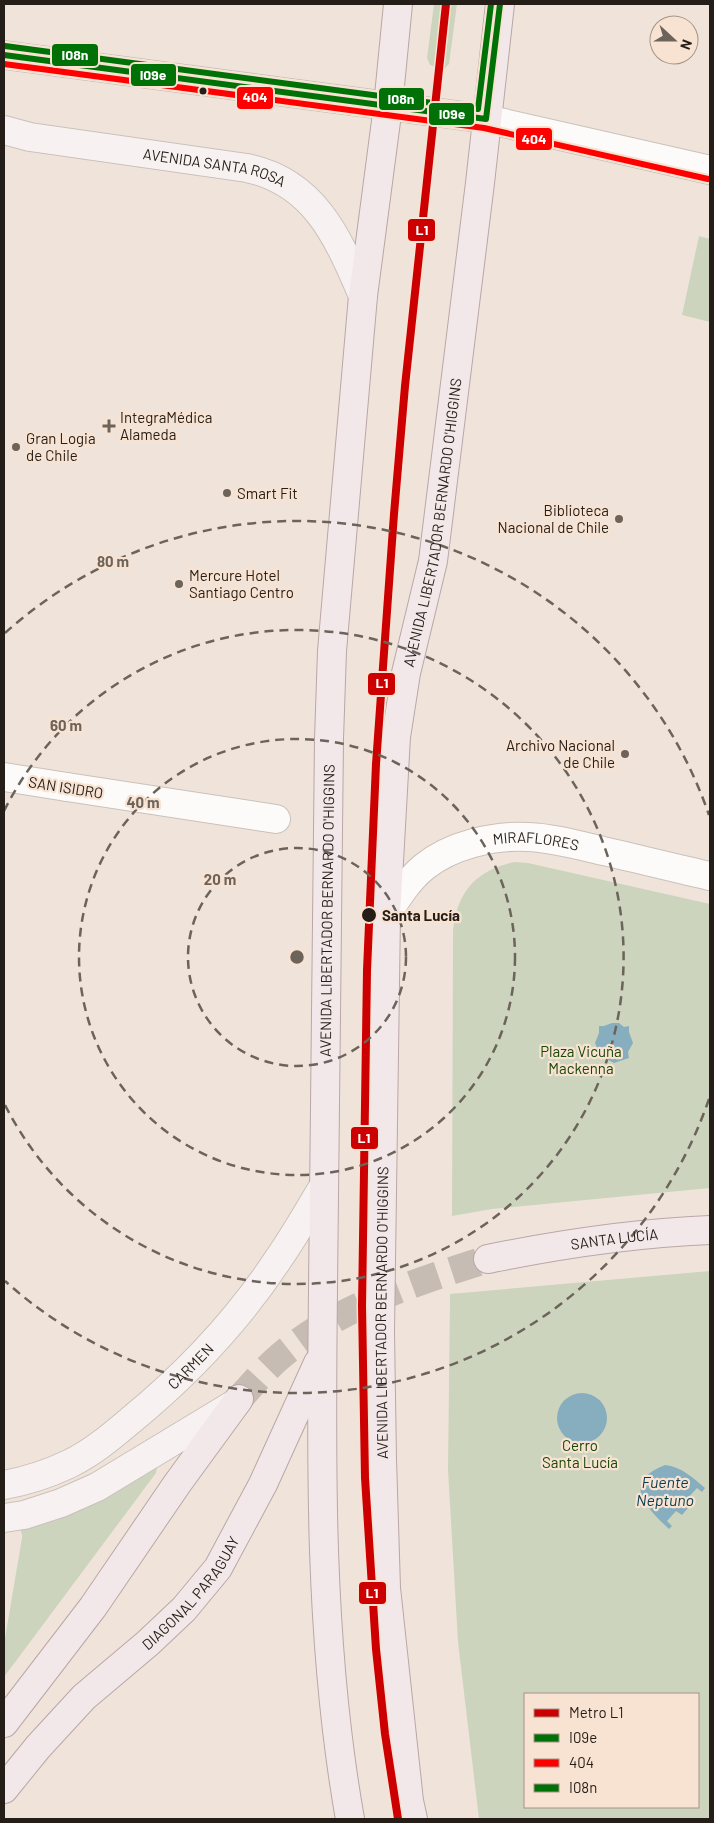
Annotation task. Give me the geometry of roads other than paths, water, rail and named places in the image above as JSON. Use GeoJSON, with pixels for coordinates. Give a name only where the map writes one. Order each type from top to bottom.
{"type":"FeatureCollection","features":[{"type":"Feature","properties":{"kind":"main road","name":"AVENIDA LIBERTADOR BERNARDO O'HIGGINS"},"geometry":{"type":"LineString","coordinates":[[350,1819],[336,1716],[328,1630],[324,1520],[322,1355],[323,1186],[332,651],[363,296],[388,106],[398,4]]}},
{"type":"Feature","properties":{"kind":"main road","name":"AVENIDA LIBERTADOR BERNARDO O'HIGGINS"},"geometry":{"type":"LineString","coordinates":[[413,1819],[409,1801],[386,1588],[382,1479],[380,1331],[386,915],[396,737],[406,673],[432,561],[480,183],[500,4]]}},
{"type":"Feature","properties":{"kind":"main road"},"geometry":{"type":"LineString","coordinates":[[4,55],[486,119]]}},
{"type":"Feature","properties":{"kind":"main road","name":"AVENIDA SANTA ROSA"},"geometry":{"type":"LineString","coordinates":[[4,130],[30,137],[247,168],[278,177],[302,194],[318,209],[343,249],[363,296]]}},
{"type":"Feature","properties":{"kind":"main road","name":"CARMEN"},"geometry":{"type":"LineString","coordinates":[[4,1485],[43,1474],[69,1464],[101,1444],[149,1405],[213,1342],[244,1306],[279,1259],[323,1186]]}},
{"type":"Feature","properties":{"kind":"main road","name":"SANTA LUCÍA"},"geometry":{"type":"LineString","coordinates":[[488,1259],[592,1241],[710,1230]]}},
{"type":"Feature","properties":{"kind":"main road","name":"DIAGONAL PARAGUAY"},"geometry":{"type":"LineString","coordinates":[[4,1789],[38,1747],[84,1697],[148,1643],[184,1609],[218,1568],[233,1544],[263,1484],[322,1355]]}},
{"type":"Feature","properties":{"kind":"main road"},"geometry":{"type":"LineString","coordinates":[[4,1518],[61,1503],[97,1487],[238,1401],[177,1484],[93,1607],[4,1723]]}},
{"type":"Feature","properties":{"kind":"street"},"geometry":{"type":"LineString","coordinates":[[486,119],[710,170]]}},
{"type":"Feature","properties":{"kind":"street","name":"SAN ISIDRO"},"geometry":{"type":"LineString","coordinates":[[4,777],[276,819]]}},
{"type":"Feature","properties":{"kind":"street","name":"MIRAFLORES"},"geometry":{"type":"LineString","coordinates":[[386,915],[410,881],[424,867],[440,856],[484,841],[511,837],[560,841],[710,876]]}},
{"type":"Feature","properties":{"kind":"water"},"geometry":{"type":"Polygon","coordinates":[[[619,1023],[624,1027],[629,1026],[633,1043],[628,1052],[629,1058],[614,1063],[603,1057],[599,1058],[599,1052],[595,1043],[599,1033],[599,1026],[619,1023]]]}},
{"type":"Feature","properties":{"kind":"water"},"geometry":{"type":"Polygon","coordinates":[[[577,1393],[587,1393],[600,1400],[607,1413],[607,1423],[600,1436],[587,1443],[577,1443],[568,1439],[561,1432],[557,1423],[557,1413],[561,1404],[568,1397],[577,1393]]]}},
{"type":"Feature","properties":{"kind":"water","name":"Fuente Neptuno"},"geometry":{"type":"Polygon","coordinates":[[[665,1465],[682,1470],[705,1488],[702,1492],[697,1488],[688,1498],[693,1502],[682,1515],[676,1511],[667,1521],[672,1526],[669,1529],[646,1504],[640,1487],[643,1480],[651,1472],[665,1465]]]}},
{"type":"Feature","properties":{"kind":"tunnel"},"geometry":{"type":"LineString","coordinates":[[239,1399],[276,1360],[299,1341],[324,1325],[376,1299],[432,1277],[488,1259]]}},
{"type":"Feature","properties":{"kind":"metro line","name":"L1"},"geometry":{"type":"LineString","coordinates":[[398,1819],[385,1734],[376,1649],[365,1478],[362,1306],[367,970],[376,764],[394,514],[405,386],[446,4]]}},
{"type":"Feature","properties":{"kind":"place","name":"IntegraMédica Alameda"},"geometry":{"type":"Point","coordinates":[109,426]}},
{"type":"Feature","properties":{"kind":"place","name":"Gran Logia de Chile"},"geometry":{"type":"Point","coordinates":[16,447]}},
{"type":"Feature","properties":{"kind":"place","name":"Smart Fit"},"geometry":{"type":"Point","coordinates":[227,493]}},
{"type":"Feature","properties":{"kind":"place","name":"Biblioteca Nacional de Chile"},"geometry":{"type":"Point","coordinates":[619,519]}},
{"type":"Feature","properties":{"kind":"place","name":"Mercure Hotel Santiago Centro"},"geometry":{"type":"Point","coordinates":[179,584]}},
{"type":"Feature","properties":{"kind":"place","name":"Archivo Nacional de Chile"},"geometry":{"type":"Point","coordinates":[625,754]}},
{"type":"Feature","properties":{"kind":"place","name":"Santa Lucía"},"geometry":{"type":"Point","coordinates":[369,915]}},
{"type":"Feature","properties":{"kind":"park label","name":"Plaza Vicuña Mackenna"},"geometry":{"type":"Point","coordinates":[581,1060]}},
{"type":"Feature","properties":{"kind":"park label","name":"Cerro Santa Lucía"},"geometry":{"type":"Point","coordinates":[580,1454]}}]}
